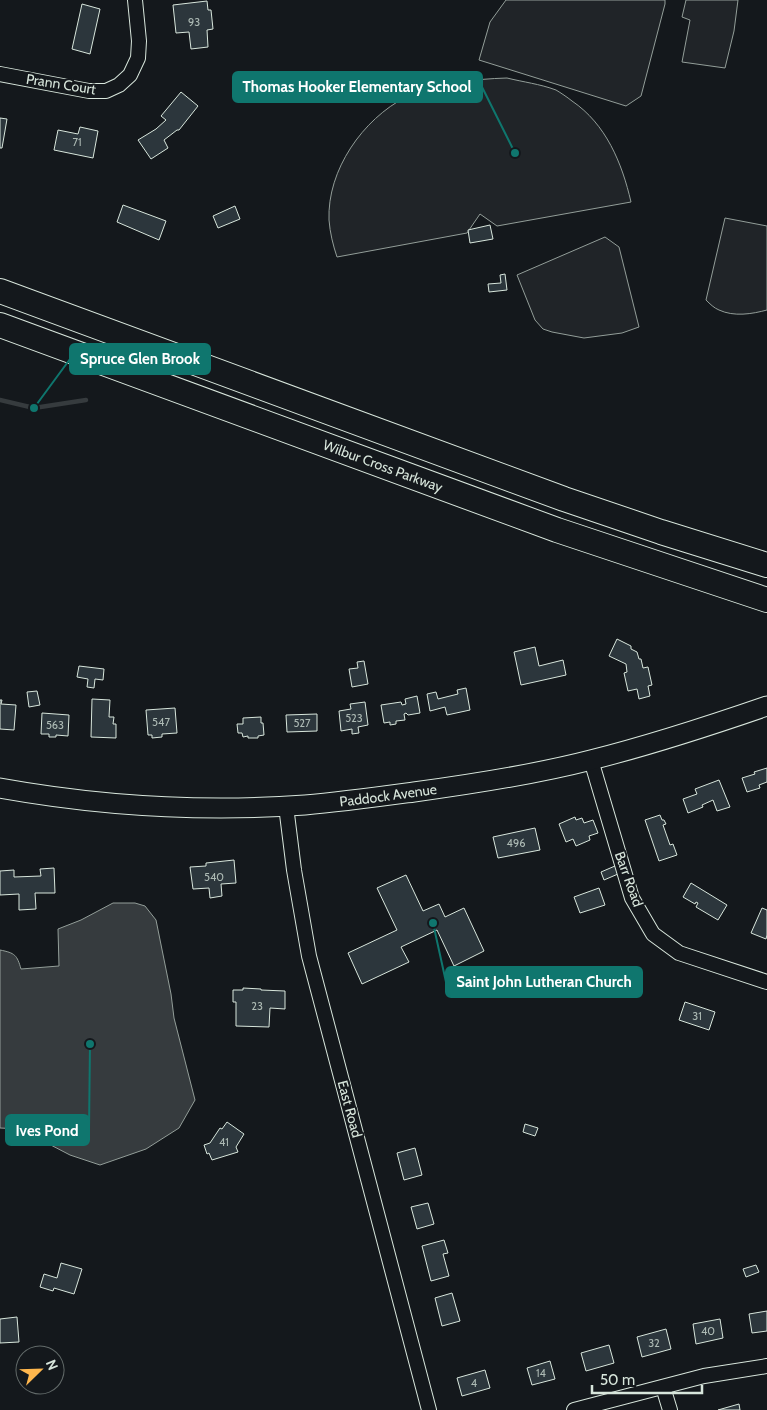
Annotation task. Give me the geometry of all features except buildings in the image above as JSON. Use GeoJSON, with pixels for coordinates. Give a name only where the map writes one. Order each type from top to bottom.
{"type":"FeatureCollection","features":[{"type":"Feature","properties":{"kind":"highway"},"geometry":{"type":"LineString","coordinates":[[0,291],[564,499],[767,565]]}},
{"type":"Feature","properties":{"kind":"highway","name":"Wilbur Cross Parkway"},"geometry":{"type":"LineString","coordinates":[[0,325],[557,530],[767,600]]}},
{"type":"Feature","properties":{"kind":"main road","name":"Paddock Avenue"},"geometry":{"type":"LineString","coordinates":[[0,788],[93,801],[158,806],[232,808],[286,806],[350,800],[476,783],[591,760],[660,741],[767,706]]}},
{"type":"Feature","properties":{"kind":"street","name":"Prann Court"},"geometry":{"type":"LineString","coordinates":[[0,74],[89,91],[106,90],[119,84],[130,75],[138,58],[139,41],[135,0]]}},
{"type":"Feature","properties":{"kind":"street","name":"Barr Road"},"geometry":{"type":"LineString","coordinates":[[591,760],[632,898],[653,934],[679,953],[767,982]]}},
{"type":"Feature","properties":{"kind":"street","name":"East Road"},"geometry":{"type":"LineString","coordinates":[[286,806],[294,870],[309,956],[429,1410]]}},
{"type":"Feature","properties":{"kind":"street"},"geometry":{"type":"LineString","coordinates":[[574,1410],[704,1376],[767,1366]]}},
{"type":"Feature","properties":{"kind":"street"},"geometry":{"type":"LineString","coordinates":[[664,1387],[670,1410]]}},
{"type":"Feature","properties":{"kind":"shaded area"},"geometry":{"type":"Polygon","coordinates":[[[506,0],[665,0],[641,96],[626,106],[479,60],[490,22],[506,0]]]}},
{"type":"Feature","properties":{"kind":"shaded area"},"geometry":{"type":"Polygon","coordinates":[[[686,0],[738,0],[734,31],[725,68],[682,62],[690,20],[682,17],[686,0]]]}},
{"type":"Feature","properties":{"kind":"shaded area"},"geometry":{"type":"Polygon","coordinates":[[[507,78],[556,90],[584,110],[611,146],[623,173],[631,202],[497,226],[480,214],[467,233],[337,257],[329,225],[330,201],[341,165],[362,132],[390,107],[417,92],[442,85],[482,79],[507,78]]]}},
{"type":"Feature","properties":{"kind":"shaded area"},"geometry":{"type":"Polygon","coordinates":[[[725,218],[767,226],[767,310],[749,314],[731,314],[717,309],[706,300],[725,218]]]}},
{"type":"Feature","properties":{"kind":"shaded area"},"geometry":{"type":"Polygon","coordinates":[[[605,237],[619,247],[639,327],[622,333],[584,338],[543,329],[535,320],[517,275],[605,237]]]}},
{"type":"Feature","properties":{"kind":"shaded area"},"geometry":{"type":"Polygon","coordinates":[[[113,903],[135,903],[145,906],[156,920],[174,1018],[195,1100],[179,1128],[146,1149],[100,1165],[70,1155],[20,1129],[0,1128],[0,950],[15,955],[21,969],[59,966],[58,929],[81,920],[113,903]]]}},
{"type":"Feature","properties":{"kind":"waterway"},"geometry":{"type":"LineString","coordinates":[[0,400],[34,408],[86,400]]}},
{"type":"Feature","properties":{"kind":"place","name":"Thomas Hooker Elementary School"},"geometry":{"type":"Point","coordinates":[515,153]}},
{"type":"Feature","properties":{"kind":"place","name":"Spruce Glen Brook"},"geometry":{"type":"Point","coordinates":[34,408]}},
{"type":"Feature","properties":{"kind":"place","name":"Saint John Lutheran Church"},"geometry":{"type":"Point","coordinates":[433,923]}},
{"type":"Feature","properties":{"kind":"place","name":"Ives Pond"},"geometry":{"type":"Point","coordinates":[90,1044]}}]}
